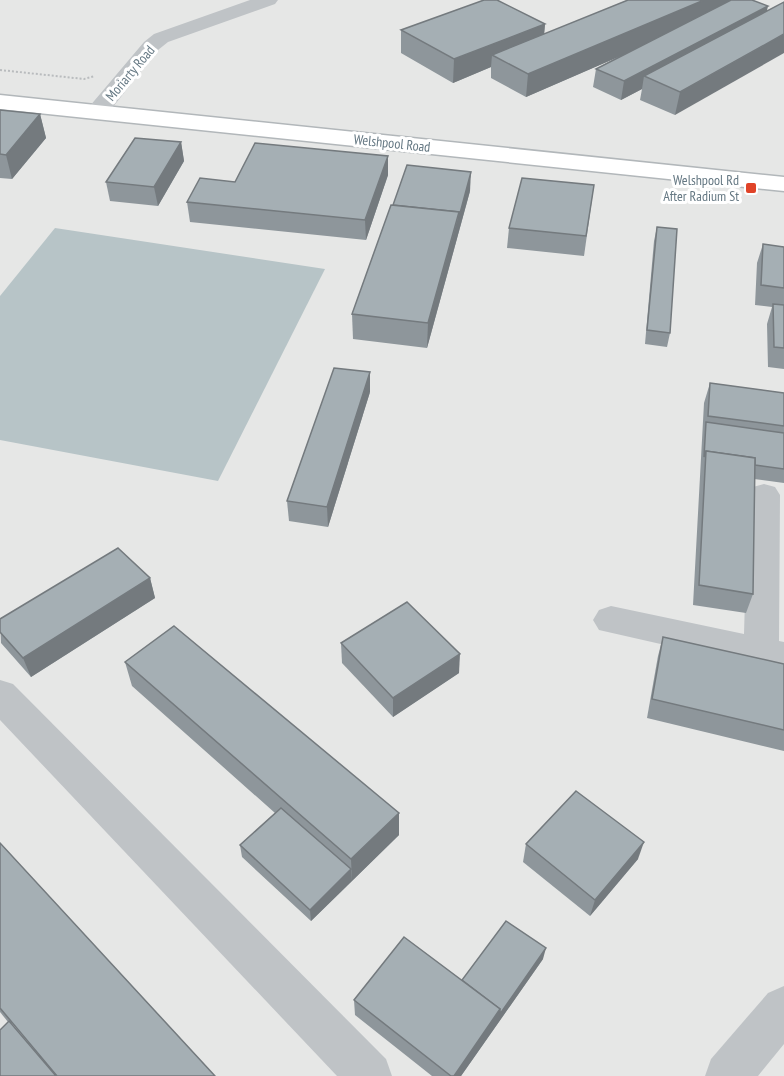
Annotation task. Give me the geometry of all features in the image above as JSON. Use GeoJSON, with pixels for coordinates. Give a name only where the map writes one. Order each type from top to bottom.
{"type":"FeatureCollection","features":[{"type":"Feature","properties":{"kind":"main road","name":"Welshpool Road"},"geometry":{"type":"LineString","coordinates":[[0,83],[104,104],[784,184]]}},
{"type":"Feature","properties":{"kind":"main road"},"geometry":{"type":"LineString","coordinates":[[0,83],[46,96],[51,99],[48,107]]}},
{"type":"Feature","properties":{"kind":"main road","name":"Welshpool Road"},"geometry":{"type":"LineString","coordinates":[[0,102],[48,107],[104,104],[784,163]]}},
{"type":"Feature","properties":{"kind":"street","name":"Moriarty Road"},"geometry":{"type":"LineString","coordinates":[[104,104],[151,46],[161,38],[268,0]]}},
{"type":"Feature","properties":{"kind":"street"},"geometry":{"type":"LineString","coordinates":[[611,620],[772,655],[764,495]]}},
{"type":"Feature","properties":{"kind":"street"},"geometry":{"type":"LineString","coordinates":[[0,695],[369,1076]]}},
{"type":"Feature","properties":{"kind":"street"},"geometry":{"type":"LineString","coordinates":[[728,1076],[784,1009]]}},
{"type":"Feature","properties":{"kind":"path"},"geometry":{"type":"LineString","coordinates":[[0,70],[84,79],[113,73],[126,76]]}},
{"type":"Feature","properties":{"kind":"shaded area"},"geometry":{"type":"Polygon","coordinates":[[[0,0],[784,0],[784,1076],[0,1076],[0,0]]]}},
{"type":"Feature","properties":{"kind":"shaded area"},"geometry":{"type":"Polygon","coordinates":[[[55,228],[325,269],[218,481],[0,440],[0,296],[55,228]]]}},
{"type":"Feature","properties":{"kind":"building"},"geometry":{"type":"Polygon","coordinates":[[[484,0],[497,0],[545,24],[454,59],[401,30],[484,0]]]}},
{"type":"Feature","properties":{"kind":"building"},"geometry":{"type":"Polygon","coordinates":[[[628,0],[704,0],[528,74],[492,55],[628,0]]]}},
{"type":"Feature","properties":{"kind":"building"},"geometry":{"type":"Polygon","coordinates":[[[731,0],[752,0],[768,6],[624,81],[596,69],[731,0]]]}},
{"type":"Feature","properties":{"kind":"building"},"geometry":{"type":"Polygon","coordinates":[[[784,2],[784,34],[680,92],[644,76],[784,2]]]}},
{"type":"Feature","properties":{"kind":"building"},"geometry":{"type":"Polygon","coordinates":[[[0,110],[40,114],[6,155],[0,154],[0,110]]]}},
{"type":"Feature","properties":{"kind":"building"},"geometry":{"type":"Polygon","coordinates":[[[135,138],[181,142],[154,187],[106,182],[135,138]]]}},
{"type":"Feature","properties":{"kind":"building"},"geometry":{"type":"Polygon","coordinates":[[[255,143],[388,156],[365,220],[187,202],[200,178],[235,182],[255,143]]]}},
{"type":"Feature","properties":{"kind":"building"},"geometry":{"type":"Polygon","coordinates":[[[407,165],[471,172],[459,217],[459,212],[393,205],[407,165]]]}},
{"type":"Feature","properties":{"kind":"building"},"geometry":{"type":"Polygon","coordinates":[[[522,178],[594,185],[586,236],[509,228],[522,178]]]}},
{"type":"Feature","properties":{"kind":"building"},"geometry":{"type":"Polygon","coordinates":[[[391,205],[459,212],[428,323],[352,314],[391,205]]]}},
{"type":"Feature","properties":{"kind":"building"},"geometry":{"type":"Polygon","coordinates":[[[657,227],[677,229],[670,333],[647,330],[657,227]]]}},
{"type":"Feature","properties":{"kind":"building"},"geometry":{"type":"Polygon","coordinates":[[[763,244],[784,247],[784,288],[761,285],[763,244]]]}},
{"type":"Feature","properties":{"kind":"building"},"geometry":{"type":"Polygon","coordinates":[[[773,304],[784,305],[784,348],[774,347],[773,304]]]}},
{"type":"Feature","properties":{"kind":"building"},"geometry":{"type":"Polygon","coordinates":[[[334,368],[370,372],[327,507],[287,501],[334,368]]]}},
{"type":"Feature","properties":{"kind":"building"},"geometry":{"type":"Polygon","coordinates":[[[710,383],[784,393],[784,426],[708,416],[710,383]]]}},
{"type":"Feature","properties":{"kind":"building"},"geometry":{"type":"Polygon","coordinates":[[[706,422],[784,433],[784,469],[755,465],[755,458],[706,451],[704,457],[706,422]]]}},
{"type":"Feature","properties":{"kind":"building"},"geometry":{"type":"Polygon","coordinates":[[[706,451],[755,458],[753,594],[699,585],[706,451]]]}},
{"type":"Feature","properties":{"kind":"building"},"geometry":{"type":"Polygon","coordinates":[[[118,548],[150,578],[23,658],[0,632],[0,619],[118,548]]]}},
{"type":"Feature","properties":{"kind":"building"},"geometry":{"type":"Polygon","coordinates":[[[407,602],[460,654],[393,698],[341,643],[407,602]]]}},
{"type":"Feature","properties":{"kind":"building"},"geometry":{"type":"Polygon","coordinates":[[[174,626],[399,813],[351,859],[125,662],[174,626]]]}},
{"type":"Feature","properties":{"kind":"building"},"geometry":{"type":"Polygon","coordinates":[[[663,637],[784,664],[784,730],[652,699],[663,637]]]}},
{"type":"Feature","properties":{"kind":"building"},"geometry":{"type":"Polygon","coordinates":[[[576,791],[644,842],[595,900],[526,844],[576,791]]]}},
{"type":"Feature","properties":{"kind":"building"},"geometry":{"type":"Polygon","coordinates":[[[281,808],[351,869],[310,910],[240,845],[281,808]]]}},
{"type":"Feature","properties":{"kind":"building"},"geometry":{"type":"Polygon","coordinates":[[[0,843],[215,1076],[57,1076],[0,1008],[0,843]]]}},
{"type":"Feature","properties":{"kind":"building"},"geometry":{"type":"Polygon","coordinates":[[[506,921],[546,948],[500,1014],[500,1009],[462,980],[506,921]]]}},
{"type":"Feature","properties":{"kind":"building"},"geometry":{"type":"Polygon","coordinates":[[[404,937],[500,1009],[454,1076],[451,1076],[354,1000],[404,937]]]}},
{"type":"Feature","properties":{"kind":"building"},"geometry":{"type":"Polygon","coordinates":[[[9,1021],[56,1076],[0,1076],[0,1030],[9,1021]]]}},
{"type":"Feature","properties":{"kind":"place","name":"Welshpool Rd After Radium St"},"geometry":{"type":"Point","coordinates":[751,188]}}]}
